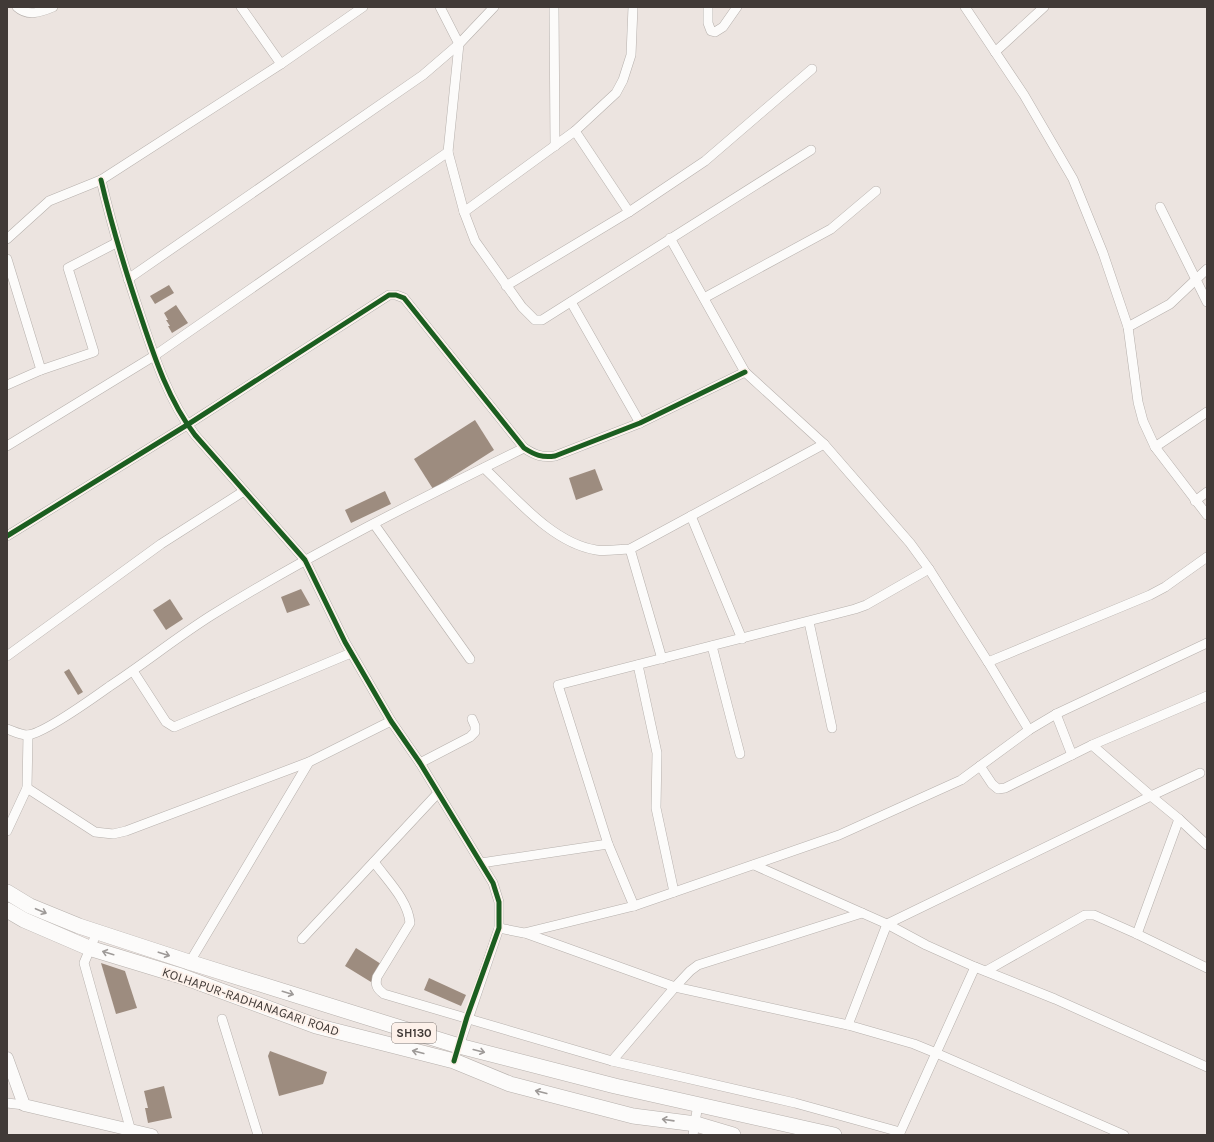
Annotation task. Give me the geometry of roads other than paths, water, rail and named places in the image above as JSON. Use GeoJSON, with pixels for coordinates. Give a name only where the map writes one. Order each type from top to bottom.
{"type":"FeatureCollection","features":[{"type":"Feature","properties":{"kind":"main road","name":"SH130"},"geometry":{"type":"LineString","coordinates":[[7,892],[30,906],[97,932],[459,1046],[615,1086],[834,1135]]}},
{"type":"Feature","properties":{"kind":"main road","name":"KOLHAPUR-RADHANAGARI ROAD"},"geometry":{"type":"LineString","coordinates":[[7,910],[24,920],[89,948],[181,976],[316,1026],[454,1061],[510,1084],[633,1116],[694,1130],[733,1135]]}},
{"type":"Feature","properties":{"kind":"street"},"geometry":{"type":"LineString","coordinates":[[16,7],[25,12],[31,13],[53,7]]}},
{"type":"Feature","properties":{"kind":"street"},"geometry":{"type":"LineString","coordinates":[[241,7],[281,64]]}},
{"type":"Feature","properties":{"kind":"street"},"geometry":{"type":"LineString","coordinates":[[7,239],[49,202],[100,180],[281,64],[363,7]]}},
{"type":"Feature","properties":{"kind":"street"},"geometry":{"type":"LineString","coordinates":[[440,7],[459,44],[448,152],[464,212],[475,241],[522,308],[535,320],[542,320],[811,150]]}},
{"type":"Feature","properties":{"kind":"street"},"geometry":{"type":"LineString","coordinates":[[128,279],[423,75],[459,44],[494,7]]}},
{"type":"Feature","properties":{"kind":"street"},"geometry":{"type":"LineString","coordinates":[[554,7],[555,146]]}},
{"type":"Feature","properties":{"kind":"street"},"geometry":{"type":"LineString","coordinates":[[464,212],[575,131],[616,93],[623,80],[631,55],[633,7]]}},
{"type":"Feature","properties":{"kind":"street"},"geometry":{"type":"LineString","coordinates":[[708,7],[709,28],[715,32],[723,27],[738,7]]}},
{"type":"Feature","properties":{"kind":"street"},"geometry":{"type":"LineString","coordinates":[[965,7],[1024,95],[1073,179],[1103,253],[1128,327],[1138,402],[1143,421],[1155,447],[1207,515]]}},
{"type":"Feature","properties":{"kind":"street"},"geometry":{"type":"LineString","coordinates":[[995,52],[1044,7]]}},
{"type":"Feature","properties":{"kind":"street"},"geometry":{"type":"LineString","coordinates":[[506,286],[629,212],[705,161],[812,69]]}},
{"type":"Feature","properties":{"kind":"street"},"geometry":{"type":"LineString","coordinates":[[575,131],[629,212]]}},
{"type":"Feature","properties":{"kind":"street"},"geometry":{"type":"LineString","coordinates":[[7,446],[154,356],[448,152]]}},
{"type":"Feature","properties":{"kind":"street"},"geometry":{"type":"LineString","coordinates":[[100,180],[116,243],[154,356],[181,416],[305,560],[351,653],[391,721],[420,763],[497,892],[499,928],[467,1017],[454,1061]]}},
{"type":"Feature","properties":{"kind":"street"},"geometry":{"type":"LineString","coordinates":[[704,298],[831,229],[876,192]]}},
{"type":"Feature","properties":{"kind":"street"},"geometry":{"type":"LineString","coordinates":[[1160,207],[1207,302]]}},
{"type":"Feature","properties":{"kind":"street"},"geometry":{"type":"LineString","coordinates":[[670,238],[745,372],[824,444],[910,543],[929,569],[1029,730]]}},
{"type":"Feature","properties":{"kind":"street"},"geometry":{"type":"LineString","coordinates":[[7,385],[41,370],[94,352],[68,268],[116,243]]}},
{"type":"Feature","properties":{"kind":"street"},"geometry":{"type":"LineString","coordinates":[[7,259],[41,370]]}},
{"type":"Feature","properties":{"kind":"street"},"geometry":{"type":"LineString","coordinates":[[1128,327],[1170,304],[1207,269]]}},
{"type":"Feature","properties":{"kind":"street"},"geometry":{"type":"LineString","coordinates":[[7,536],[188,425],[389,295],[396,295],[404,298],[524,448],[536,456],[555,456],[640,423],[745,372]]}},
{"type":"Feature","properties":{"kind":"street"},"geometry":{"type":"LineString","coordinates":[[571,302],[640,423]]}},
{"type":"Feature","properties":{"kind":"street"},"geometry":{"type":"LineString","coordinates":[[1155,447],[1207,412]]}},
{"type":"Feature","properties":{"kind":"street"},"geometry":{"type":"LineString","coordinates":[[484,468],[546,527],[559,535],[598,551],[630,549],[824,444]]}},
{"type":"Feature","properties":{"kind":"street"},"geometry":{"type":"LineString","coordinates":[[7,729],[28,735],[38,732],[68,715],[211,616],[305,560],[524,448]]}},
{"type":"Feature","properties":{"kind":"street"},"geometry":{"type":"LineString","coordinates":[[7,656],[161,544],[244,491]]}},
{"type":"Feature","properties":{"kind":"street"},"geometry":{"type":"LineString","coordinates":[[1195,501],[1207,492]]}},
{"type":"Feature","properties":{"kind":"street"},"geometry":{"type":"LineString","coordinates":[[691,516],[742,639]]}},
{"type":"Feature","properties":{"kind":"street"},"geometry":{"type":"LineString","coordinates":[[374,524],[470,659]]}},
{"type":"Feature","properties":{"kind":"street"},"geometry":{"type":"LineString","coordinates":[[630,549],[662,659]]}},
{"type":"Feature","properties":{"kind":"street"},"geometry":{"type":"LineString","coordinates":[[988,662],[1150,595],[1166,587],[1207,557]]}},
{"type":"Feature","properties":{"kind":"street"},"geometry":{"type":"LineString","coordinates":[[634,906],[608,844],[558,685],[809,622],[866,605],[929,569]]}},
{"type":"Feature","properties":{"kind":"street"},"geometry":{"type":"LineString","coordinates":[[809,622],[832,728]]}},
{"type":"Feature","properties":{"kind":"street"},"geometry":{"type":"LineString","coordinates":[[524,933],[634,906],[839,835],[961,780],[1029,730],[1056,714],[1207,643]]}},
{"type":"Feature","properties":{"kind":"street"},"geometry":{"type":"LineString","coordinates":[[712,646],[740,754]]}},
{"type":"Feature","properties":{"kind":"street"},"geometry":{"type":"LineString","coordinates":[[133,671],[166,722],[174,727],[351,653]]}},
{"type":"Feature","properties":{"kind":"street"},"geometry":{"type":"LineString","coordinates":[[638,665],[657,754],[656,808],[674,892]]}},
{"type":"Feature","properties":{"kind":"street"},"geometry":{"type":"LineString","coordinates":[[980,766],[992,784],[998,789],[1005,788],[1092,745],[1207,696]]}},
{"type":"Feature","properties":{"kind":"street"},"geometry":{"type":"LineString","coordinates":[[1056,714],[1072,756]]}},
{"type":"Feature","properties":{"kind":"street"},"geometry":{"type":"LineString","coordinates":[[420,763],[470,737],[475,732],[475,726],[472,719]]}},
{"type":"Feature","properties":{"kind":"street"},"geometry":{"type":"LineString","coordinates":[[27,788],[95,832],[113,834],[126,831],[309,762],[391,721]]}},
{"type":"Feature","properties":{"kind":"street"},"geometry":{"type":"LineString","coordinates":[[7,830],[27,788],[28,735]]}},
{"type":"Feature","properties":{"kind":"street"},"geometry":{"type":"LineString","coordinates":[[1092,745],[1207,844]]}},
{"type":"Feature","properties":{"kind":"street"},"geometry":{"type":"LineString","coordinates":[[181,976],[309,762]]}},
{"type":"Feature","properties":{"kind":"street"},"geometry":{"type":"LineString","coordinates":[[848,1026],[887,924],[1200,773]]}},
{"type":"Feature","properties":{"kind":"street"},"geometry":{"type":"LineString","coordinates":[[302,939],[438,793]]}},
{"type":"Feature","properties":{"kind":"street"},"geometry":{"type":"LineString","coordinates":[[1137,934],[1179,819]]}},
{"type":"Feature","properties":{"kind":"street"},"geometry":{"type":"LineString","coordinates":[[481,863],[608,844]]}},
{"type":"Feature","properties":{"kind":"street"},"geometry":{"type":"LineString","coordinates":[[374,862],[405,905],[409,914],[410,923],[377,977],[376,984],[378,990],[384,994],[467,1017],[612,1061],[795,1103],[900,1134],[975,967]]}},
{"type":"Feature","properties":{"kind":"street"},"geometry":{"type":"LineString","coordinates":[[754,865],[887,924],[926,945],[975,967],[1055,999],[1207,1067]]}},
{"type":"Feature","properties":{"kind":"street"},"geometry":{"type":"LineString","coordinates":[[612,1061],[675,987],[698,965],[862,913]]}},
{"type":"Feature","properties":{"kind":"street"},"geometry":{"type":"LineString","coordinates":[[986,971],[1085,915],[1094,915],[1207,968]]}},
{"type":"Feature","properties":{"kind":"street"},"geometry":{"type":"LineString","coordinates":[[499,928],[524,933],[675,987],[848,1026],[914,1044],[1124,1135]]}},
{"type":"Feature","properties":{"kind":"street"},"geometry":{"type":"LineString","coordinates":[[97,932],[84,963],[132,1133]]}},
{"type":"Feature","properties":{"kind":"street"},"geometry":{"type":"LineString","coordinates":[[222,1019],[258,1135]]}},
{"type":"Feature","properties":{"kind":"street"},"geometry":{"type":"LineString","coordinates":[[7,1058],[24,1105]]}},
{"type":"Feature","properties":{"kind":"street"},"geometry":{"type":"LineString","coordinates":[[7,1103],[24,1105],[132,1133],[152,1135]]}},
{"type":"Feature","properties":{"kind":"street"},"geometry":{"type":"LineString","coordinates":[[694,1130],[698,1104]]}}]}
